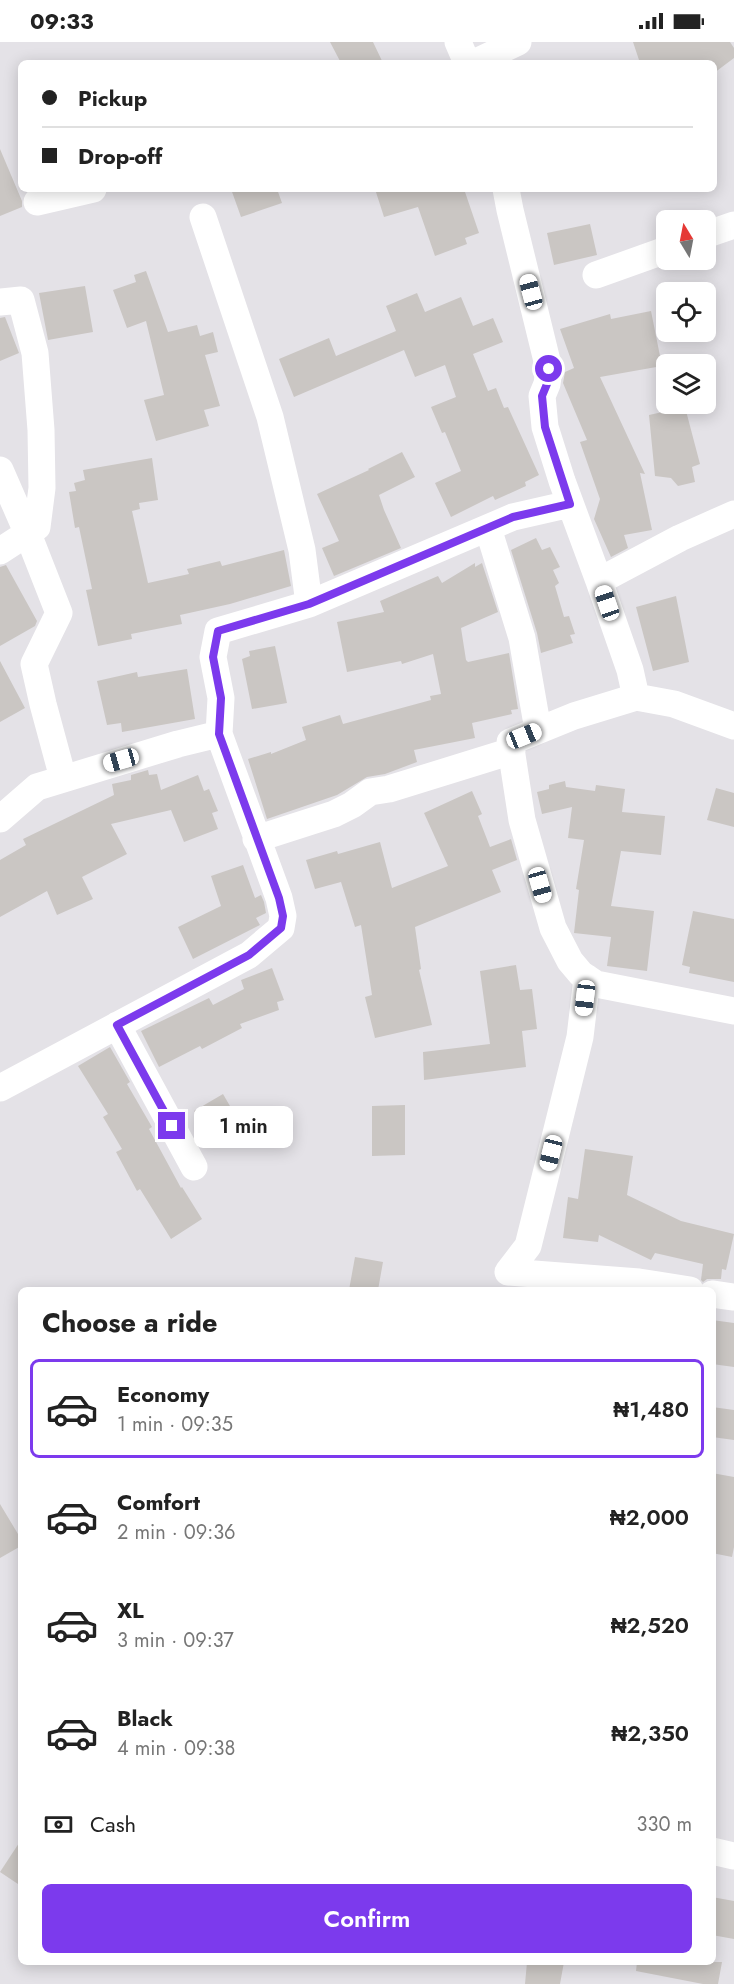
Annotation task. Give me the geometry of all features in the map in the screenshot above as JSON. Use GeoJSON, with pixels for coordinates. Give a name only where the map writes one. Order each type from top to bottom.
{"type":"FeatureCollection","features":[{"type":"Feature","properties":{"kind":"street"},"geometry":{"type":"LineString","coordinates":[[458,42],[466,60]]}},
{"type":"Feature","properties":{"kind":"street"},"geometry":{"type":"LineString","coordinates":[[480,60],[518,42]]}},
{"type":"Feature","properties":{"kind":"street"},"geometry":{"type":"LineString","coordinates":[[37,202],[80,192]]}},
{"type":"Feature","properties":{"kind":"street"},"geometry":{"type":"LineString","coordinates":[[507,192],[549,369],[547,384],[542,396],[545,427],[570,504],[630,670],[636,697]]}},
{"type":"Feature","properties":{"kind":"street"},"geometry":{"type":"LineString","coordinates":[[203,217],[270,417],[302,550],[309,604]]}},
{"type":"Feature","properties":{"kind":"street"},"geometry":{"type":"LineString","coordinates":[[716,231],[734,225]]}},
{"type":"Feature","properties":{"kind":"street"},"geometry":{"type":"LineString","coordinates":[[596,275],[656,254]]}},
{"type":"Feature","properties":{"kind":"street"},"geometry":{"type":"LineString","coordinates":[[0,302],[21,300],[35,353],[41,430],[42,488],[37,527],[0,551]]}},
{"type":"Feature","properties":{"kind":"street"},"geometry":{"type":"LineString","coordinates":[[0,470],[59,613],[34,664],[63,778]]}},
{"type":"Feature","properties":{"kind":"street"},"geometry":{"type":"LineString","coordinates":[[0,1088],[249,955],[281,928],[283,916],[279,898],[219,734],[221,698],[213,657],[218,631],[309,604],[513,517],[570,504]]}},
{"type":"Feature","properties":{"kind":"street"},"geometry":{"type":"LineString","coordinates":[[599,581],[680,538],[734,514]]}},
{"type":"Feature","properties":{"kind":"street"},"geometry":{"type":"LineString","coordinates":[[488,528],[522,638],[538,730]]}},
{"type":"Feature","properties":{"kind":"street"},"geometry":{"type":"LineString","coordinates":[[734,726],[674,704],[636,697],[574,716],[510,742],[522,820],[553,928],[570,961],[581,974],[596,984],[734,1011]]}},
{"type":"Feature","properties":{"kind":"street"},"geometry":{"type":"LineString","coordinates":[[0,819],[37,787],[178,744],[219,734]]}},
{"type":"Feature","properties":{"kind":"street"},"geometry":{"type":"LineString","coordinates":[[256,838],[334,814],[370,792],[389,789],[512,752]]}},
{"type":"Feature","properties":{"kind":"street"},"geometry":{"type":"LineString","coordinates":[[587,978],[580,1037],[528,1246],[508,1272],[639,1282],[671,1287]]}},
{"type":"Feature","properties":{"kind":"street"},"geometry":{"type":"LineString","coordinates":[[117,1025],[194,1167]]}},
{"type":"Feature","properties":{"kind":"street"},"geometry":{"type":"LineString","coordinates":[[716,1295],[734,1297]]}},
{"type":"Feature","properties":{"kind":"street"},"geometry":{"type":"LineString","coordinates":[[716,1852],[734,1856]]}},
{"type":"Feature","properties":{"kind":"building"},"geometry":{"type":"Polygon","coordinates":[[[330,42],[373,42],[382,60],[339,60],[330,42]]]}},
{"type":"Feature","properties":{"kind":"building"},"geometry":{"type":"Polygon","coordinates":[[[633,42],[730,42],[734,48],[734,58],[717,71],[717,60],[639,60],[633,42]]]}},
{"type":"Feature","properties":{"kind":"building"},"geometry":{"type":"Polygon","coordinates":[[[0,149],[22,201],[22,207],[0,216],[0,149]]]}},
{"type":"Feature","properties":{"kind":"building"},"geometry":{"type":"Polygon","coordinates":[[[232,192],[278,192],[282,203],[241,217],[232,192]]]}},
{"type":"Feature","properties":{"kind":"building"},"geometry":{"type":"Polygon","coordinates":[[[376,192],[465,192],[479,233],[465,238],[467,244],[435,256],[418,207],[384,217],[376,192]]]}},
{"type":"Feature","properties":{"kind":"building"},"geometry":{"type":"Polygon","coordinates":[[[590,224],[597,255],[554,265],[547,233],[590,224]]]}},
{"type":"Feature","properties":{"kind":"building"},"geometry":{"type":"Polygon","coordinates":[[[146,271],[168,332],[197,325],[200,336],[213,332],[218,352],[205,355],[220,406],[204,410],[209,426],[156,441],[144,400],[164,395],[146,321],[127,328],[113,290],[136,282],[134,275],[146,271]]]}},
{"type":"Feature","properties":{"kind":"building"},"geometry":{"type":"Polygon","coordinates":[[[85,286],[93,332],[48,340],[39,293],[85,286]]]}},
{"type":"Feature","properties":{"kind":"building"},"geometry":{"type":"Polygon","coordinates":[[[417,293],[425,312],[461,297],[473,326],[493,318],[503,342],[473,354],[488,391],[496,388],[504,408],[508,407],[539,475],[525,482],[526,486],[495,500],[493,496],[451,517],[435,483],[461,471],[445,432],[442,433],[431,407],[456,397],[445,365],[415,377],[404,350],[294,397],[279,359],[329,338],[336,356],[396,331],[386,306],[417,293]]]}},
{"type":"Feature","properties":{"kind":"building"},"geometry":{"type":"Polygon","coordinates":[[[651,311],[660,354],[656,354],[656,367],[600,377],[645,474],[640,473],[652,530],[624,535],[628,548],[611,557],[594,519],[600,499],[580,442],[587,440],[563,383],[565,372],[574,368],[560,329],[610,314],[611,319],[651,311]]]}},
{"type":"Feature","properties":{"kind":"building"},"geometry":{"type":"Polygon","coordinates":[[[5,317],[19,353],[0,361],[0,318],[5,317]]]}},
{"type":"Feature","properties":{"kind":"building"},"geometry":{"type":"Polygon","coordinates":[[[687,414],[700,464],[692,467],[695,482],[678,486],[671,478],[655,476],[649,415],[687,414]]]}},
{"type":"Feature","properties":{"kind":"building"},"geometry":{"type":"Polygon","coordinates":[[[402,452],[415,477],[379,495],[401,548],[334,576],[322,548],[339,541],[317,494],[402,452]]]}},
{"type":"Feature","properties":{"kind":"building"},"geometry":{"type":"Polygon","coordinates":[[[152,458],[158,500],[139,503],[140,509],[132,511],[148,583],[189,574],[187,569],[220,561],[222,566],[284,550],[291,586],[230,604],[180,615],[182,624],[131,634],[132,639],[98,646],[86,590],[92,589],[79,527],[75,528],[69,492],[76,491],[74,483],[85,480],[83,470],[152,458]]]}},
{"type":"Feature","properties":{"kind":"building"},"geometry":{"type":"Polygon","coordinates":[[[536,538],[542,550],[550,547],[560,567],[553,570],[559,583],[555,586],[564,617],[569,616],[575,634],[570,635],[573,643],[541,653],[511,550],[536,538]]]}},
{"type":"Feature","properties":{"kind":"building"},"geometry":{"type":"Polygon","coordinates":[[[475,563],[475,567],[482,563],[498,612],[461,628],[466,660],[468,662],[509,653],[518,709],[511,710],[512,714],[472,723],[475,738],[414,750],[417,762],[385,774],[367,777],[337,795],[267,819],[248,759],[271,752],[271,754],[306,740],[302,727],[340,715],[343,724],[431,700],[430,696],[441,694],[433,654],[402,664],[401,661],[347,672],[337,622],[384,612],[380,601],[438,576],[442,583],[475,563]]]}},
{"type":"Feature","properties":{"kind":"building"},"geometry":{"type":"Polygon","coordinates":[[[6,565],[37,621],[35,626],[0,646],[0,567],[6,565]]]}},
{"type":"Feature","properties":{"kind":"building"},"geometry":{"type":"Polygon","coordinates":[[[676,596],[689,662],[653,671],[636,607],[676,596]]]}},
{"type":"Feature","properties":{"kind":"building"},"geometry":{"type":"Polygon","coordinates":[[[275,646],[287,703],[252,709],[242,659],[250,656],[249,651],[275,646]]]}},
{"type":"Feature","properties":{"kind":"building"},"geometry":{"type":"Polygon","coordinates":[[[0,661],[25,708],[0,722],[0,661]]]}},
{"type":"Feature","properties":{"kind":"building"},"geometry":{"type":"Polygon","coordinates":[[[187,669],[195,719],[122,732],[121,723],[107,725],[97,681],[137,672],[138,677],[187,669]]]}},
{"type":"Feature","properties":{"kind":"building"},"geometry":{"type":"Polygon","coordinates":[[[148,770],[149,775],[157,774],[161,790],[198,775],[204,791],[209,789],[218,811],[212,813],[218,829],[184,842],[171,810],[111,824],[127,854],[82,877],[93,899],[57,915],[47,891],[0,917],[0,860],[26,845],[23,839],[114,795],[112,784],[131,780],[131,775],[148,770]]]}},
{"type":"Feature","properties":{"kind":"building"},"geometry":{"type":"Polygon","coordinates":[[[565,781],[566,787],[595,791],[596,785],[625,789],[622,812],[665,816],[661,855],[621,851],[611,906],[654,911],[647,971],[607,966],[611,937],[574,933],[579,890],[576,889],[584,840],[568,838],[572,807],[542,814],[537,792],[549,789],[549,785],[565,781]]]}},
{"type":"Feature","properties":{"kind":"building"},"geometry":{"type":"Polygon","coordinates":[[[716,788],[734,793],[734,827],[707,820],[716,788]]]}},
{"type":"Feature","properties":{"kind":"building"},"geometry":{"type":"Polygon","coordinates":[[[472,791],[482,814],[478,816],[490,847],[511,839],[517,860],[492,870],[501,892],[415,927],[421,969],[419,970],[432,1025],[375,1038],[365,997],[372,995],[361,925],[355,927],[341,882],[315,889],[306,860],[380,842],[392,888],[448,866],[424,813],[472,791]]]}},
{"type":"Feature","properties":{"kind":"building"},"geometry":{"type":"Polygon","coordinates":[[[243,865],[255,898],[261,895],[264,902],[266,913],[256,918],[260,925],[193,959],[178,927],[221,906],[211,876],[243,865]]]}},
{"type":"Feature","properties":{"kind":"building"},"geometry":{"type":"Polygon","coordinates":[[[693,911],[734,919],[734,982],[689,973],[690,967],[682,965],[693,911]]]}},
{"type":"Feature","properties":{"kind":"building"},"geometry":{"type":"Polygon","coordinates":[[[516,965],[520,990],[532,989],[537,1029],[522,1031],[526,1067],[424,1080],[423,1052],[490,1044],[480,971],[516,965]]]}},
{"type":"Feature","properties":{"kind":"building"},"geometry":{"type":"Polygon","coordinates":[[[272,968],[284,1000],[277,1002],[279,1010],[240,1024],[242,1028],[202,1049],[200,1046],[159,1067],[141,1031],[209,998],[213,1005],[244,989],[241,980],[272,968]]]}},
{"type":"Feature","properties":{"kind":"building"},"geometry":{"type":"Polygon","coordinates":[[[110,1047],[130,1082],[127,1084],[152,1127],[149,1129],[181,1188],[202,1219],[171,1239],[140,1189],[137,1191],[116,1152],[122,1149],[103,1117],[108,1114],[78,1066],[110,1047]]]}},
{"type":"Feature","properties":{"kind":"building"},"geometry":{"type":"Polygon","coordinates":[[[223,1094],[234,1113],[206,1130],[194,1111],[223,1094]]]}},
{"type":"Feature","properties":{"kind":"building"},"geometry":{"type":"Polygon","coordinates":[[[405,1105],[405,1155],[372,1156],[372,1106],[405,1105]]]}},
{"type":"Feature","properties":{"kind":"building"},"geometry":{"type":"Polygon","coordinates":[[[585,1149],[633,1156],[627,1195],[681,1221],[734,1234],[726,1270],[722,1269],[721,1279],[707,1279],[703,1282],[701,1280],[703,1264],[655,1253],[651,1260],[599,1235],[598,1242],[563,1238],[568,1197],[578,1199],[585,1149]]]}},
{"type":"Feature","properties":{"kind":"building"},"geometry":{"type":"Polygon","coordinates":[[[355,1257],[383,1262],[379,1287],[350,1287],[355,1257]]]}},
{"type":"Feature","properties":{"kind":"building"},"geometry":{"type":"Polygon","coordinates":[[[716,1321],[734,1323],[734,1367],[716,1365],[716,1321]]]}},
{"type":"Feature","properties":{"kind":"building"},"geometry":{"type":"Polygon","coordinates":[[[716,1408],[734,1410],[734,1440],[716,1438],[716,1408]]]}},
{"type":"Feature","properties":{"kind":"building"},"geometry":{"type":"Polygon","coordinates":[[[716,1474],[734,1477],[732,1557],[716,1554],[716,1474]]]}},
{"type":"Feature","properties":{"kind":"building"},"geometry":{"type":"Polygon","coordinates":[[[0,1504],[18,1534],[18,1548],[0,1558],[0,1504]]]}},
{"type":"Feature","properties":{"kind":"building"},"geometry":{"type":"Polygon","coordinates":[[[18,1845],[18,1884],[0,1872],[18,1845]]]}},
{"type":"Feature","properties":{"kind":"building"},"geometry":{"type":"Polygon","coordinates":[[[716,1898],[734,1901],[734,1939],[716,1936],[716,1898]]]}},
{"type":"Feature","properties":{"kind":"building"},"geometry":{"type":"Polygon","coordinates":[[[716,1962],[722,1962],[718,1984],[703,1984],[636,1971],[637,1965],[716,1965],[716,1962]]]}},
{"type":"Feature","properties":{"kind":"building"},"geometry":{"type":"Polygon","coordinates":[[[527,1965],[563,1965],[560,1984],[525,1984],[527,1965]]]}},
{"type":"Feature","properties":{"kind":"route"},"geometry":{"type":"LineString","coordinates":[[172,1126],[117,1025],[249,955],[281,928],[283,916],[279,898],[219,734],[221,698],[213,657],[218,631],[309,604],[513,517],[570,504],[545,427],[542,396],[547,384],[549,369]]}}]}
